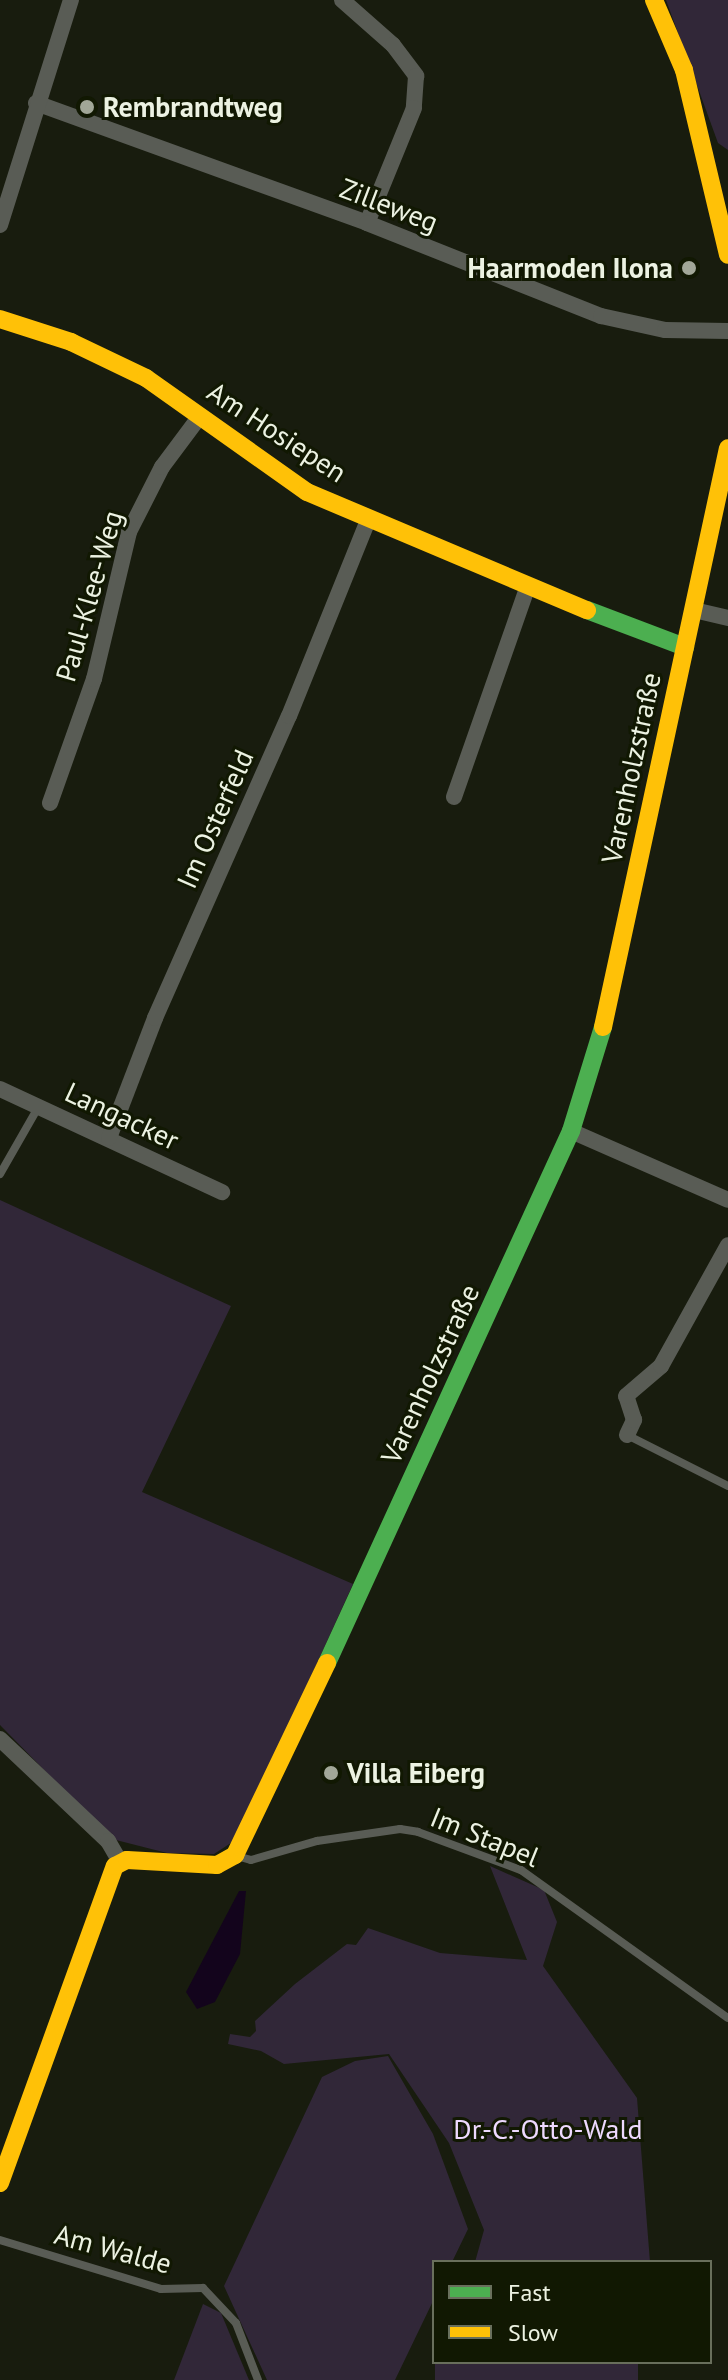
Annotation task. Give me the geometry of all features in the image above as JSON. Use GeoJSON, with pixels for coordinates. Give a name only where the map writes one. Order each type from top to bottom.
{"type":"FeatureCollection","features":[{"type":"Feature","properties":{"kind":"street"},"geometry":{"type":"LineString","coordinates":[[0,225],[71,0]]}},
{"type":"Feature","properties":{"kind":"street"},"geometry":{"type":"LineString","coordinates":[[342,0],[393,45],[416,76],[414,108],[367,223]]}},
{"type":"Feature","properties":{"kind":"street"},"geometry":{"type":"LineString","coordinates":[[654,0],[684,70],[728,255]]}},
{"type":"Feature","properties":{"kind":"street","name":"Zilleweg"},"geometry":{"type":"LineString","coordinates":[[36,103],[367,223],[601,316],[665,330],[728,331]]}},
{"type":"Feature","properties":{"kind":"street","name":"Am Hosiepen"},"geometry":{"type":"LineString","coordinates":[[0,319],[112,359],[200,416],[307,492],[527,588],[685,647]]}},
{"type":"Feature","properties":{"kind":"street","name":"Paul-Klee-Weg"},"geometry":{"type":"LineString","coordinates":[[50,803],[104,644],[129,532],[162,467],[200,416]]}},
{"type":"Feature","properties":{"kind":"street","name":"Varenholzstraße"},"geometry":{"type":"LineString","coordinates":[[235,1855],[571,1131],[611,1003],[728,448]]}},
{"type":"Feature","properties":{"kind":"street","name":"Im Osterfeld"},"geometry":{"type":"LineString","coordinates":[[109,1138],[155,1018],[289,716],[368,520]]}},
{"type":"Feature","properties":{"kind":"street"},"geometry":{"type":"LineString","coordinates":[[454,797],[527,588]]}},
{"type":"Feature","properties":{"kind":"street"},"geometry":{"type":"LineString","coordinates":[[694,610],[728,618]]}},
{"type":"Feature","properties":{"kind":"street","name":"Langacker"},"geometry":{"type":"LineString","coordinates":[[0,1089],[222,1192]]}},
{"type":"Feature","properties":{"kind":"street"},"geometry":{"type":"LineString","coordinates":[[571,1131],[728,1200]]}},
{"type":"Feature","properties":{"kind":"street"},"geometry":{"type":"LineString","coordinates":[[627,1435],[634,1420],[626,1396],[661,1366],[728,1245]]}},
{"type":"Feature","properties":{"kind":"street"},"geometry":{"type":"LineString","coordinates":[[0,1739],[108,1841],[120,1862]]}},
{"type":"Feature","properties":{"kind":"street"},"geometry":{"type":"LineString","coordinates":[[120,1862],[217,1865],[235,1855]]}},
{"type":"Feature","properties":{"kind":"street"},"geometry":{"type":"LineString","coordinates":[[0,2183],[111,1874],[120,1862]]}},
{"type":"Feature","properties":{"kind":"lane"},"geometry":{"type":"LineString","coordinates":[[0,1174],[39,1106]]}},
{"type":"Feature","properties":{"kind":"lane"},"geometry":{"type":"LineString","coordinates":[[627,1435],[728,1486]]}},
{"type":"Feature","properties":{"kind":"lane","name":"Im Stapel"},"geometry":{"type":"LineString","coordinates":[[235,1855],[251,1860],[317,1841],[400,1829],[418,1832],[521,1870],[728,2018]]}},
{"type":"Feature","properties":{"kind":"lane","name":"Am Walde"},"geometry":{"type":"LineString","coordinates":[[0,2240],[161,2289],[203,2288],[236,2323],[258,2380]]}},
{"type":"Feature","properties":{"kind":"green space"},"geometry":{"type":"Polygon","coordinates":[[[666,0],[728,0],[728,150],[718,143],[666,0]]]}},
{"type":"Feature","properties":{"kind":"green space"},"geometry":{"type":"Polygon","coordinates":[[[0,1200],[231,1306],[142,1492],[353,1584],[237,1839],[214,1854],[167,1853],[112,1839],[0,1725],[0,1200]]]}},
{"type":"Feature","properties":{"kind":"green space","name":"Dr.-C.-Otto-Wald"},"geometry":{"type":"Polygon","coordinates":[[[490,1866],[544,1890],[557,1922],[543,1966],[637,2098],[650,2260],[476,2260],[484,2230],[449,2143],[389,2054],[284,2064],[261,2051],[228,2044],[230,2034],[250,2037],[256,2031],[255,2021],[295,1984],[347,1944],[356,1945],[368,1928],[440,1953],[527,1960],[490,1866]]]}},
{"type":"Feature","properties":{"kind":"green space"},"geometry":{"type":"Polygon","coordinates":[[[388,2056],[433,2134],[468,2229],[453,2260],[432,2260],[432,2303],[395,2380],[267,2380],[224,2286],[322,2077],[355,2061],[388,2056]]]}},
{"type":"Feature","properties":{"kind":"green space"},"geometry":{"type":"Polygon","coordinates":[[[203,2304],[221,2313],[249,2380],[174,2380],[203,2304]]]}},
{"type":"Feature","properties":{"kind":"green space"},"geometry":{"type":"Polygon","coordinates":[[[435,2364],[638,2364],[638,2380],[435,2380],[435,2364]]]}},
{"type":"Feature","properties":{"kind":"shaded area"},"geometry":{"type":"Polygon","coordinates":[[[239,1891],[246,1891],[240,1954],[215,2002],[197,2009],[186,1992],[239,1891]]]}},
{"type":"Feature","properties":{"kind":"traffic: fast"},"geometry":{"type":"LineString","coordinates":[[587,610],[685,647]]}},
{"type":"Feature","properties":{"kind":"traffic: fast"},"geometry":{"type":"LineString","coordinates":[[327,1663],[571,1131],[603,1027]]}},
{"type":"Feature","properties":{"kind":"traffic: slow"},"geometry":{"type":"LineString","coordinates":[[654,0],[684,70],[728,255]]}},
{"type":"Feature","properties":{"kind":"traffic: slow"},"geometry":{"type":"LineString","coordinates":[[0,319],[71,342],[146,378],[307,492],[587,610]]}},
{"type":"Feature","properties":{"kind":"traffic: slow"},"geometry":{"type":"LineString","coordinates":[[603,1027],[728,448]]}},
{"type":"Feature","properties":{"kind":"traffic: slow"},"geometry":{"type":"LineString","coordinates":[[0,2183],[115,1866],[127,1860],[217,1865],[235,1855],[327,1663]]}},
{"type":"Feature","properties":{"kind":"place","name":"Rembrandtweg"},"geometry":{"type":"Point","coordinates":[87,107]}},
{"type":"Feature","properties":{"kind":"place","name":"Haarmoden Ilona"},"geometry":{"type":"Point","coordinates":[689,268]}},
{"type":"Feature","properties":{"kind":"place","name":"Villa Eiberg"},"geometry":{"type":"Point","coordinates":[331,1773]}}]}
